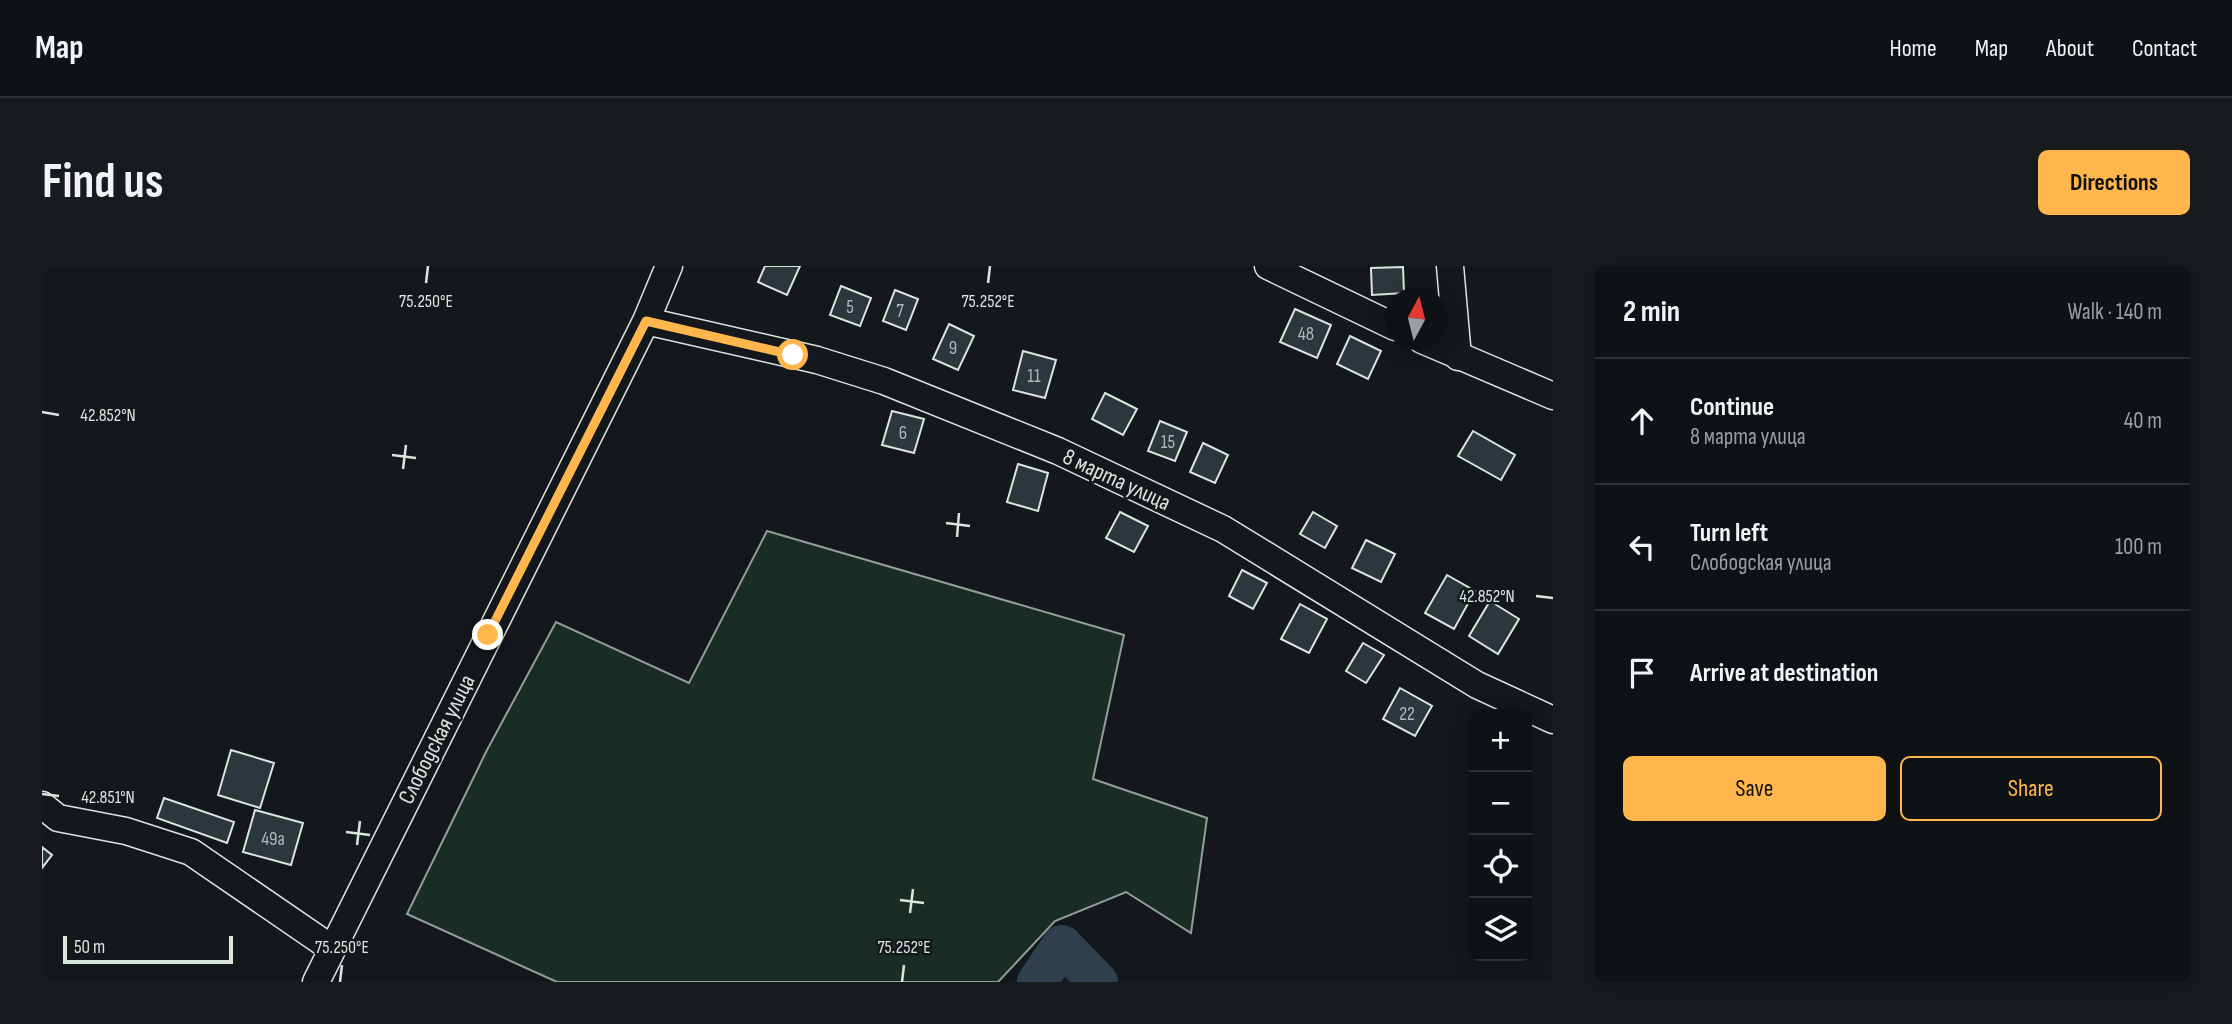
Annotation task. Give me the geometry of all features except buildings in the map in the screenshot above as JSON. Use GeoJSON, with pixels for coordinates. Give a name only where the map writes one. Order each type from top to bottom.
{"type":"FeatureCollection","features":[{"type":"Feature","properties":{"kind":"street","name":"Слободская улица"},"geometry":{"type":"LineString","coordinates":[[316,982],[646,321],[669,266]]}},
{"type":"Feature","properties":{"kind":"street"},"geometry":{"type":"LineString","coordinates":[[1268,266],[1385,322]]}},
{"type":"Feature","properties":{"kind":"street"},"geometry":{"type":"LineString","coordinates":[[1450,266],[1458,357]]}},
{"type":"Feature","properties":{"kind":"street","name":"8 марта улица"},"geometry":{"type":"LineString","coordinates":[[646,321],[805,358],[884,380],[1058,451],[1223,529],[1477,685],[1553,720]]}},
{"type":"Feature","properties":{"kind":"street"},"geometry":{"type":"LineString","coordinates":[[1443,350],[1553,396]]}},
{"type":"Feature","properties":{"kind":"street"},"geometry":{"type":"LineString","coordinates":[[42,805],[58,818],[126,831],[191,852],[331,948]]}},
{"type":"Feature","properties":{"kind":"green space"},"geometry":{"type":"Polygon","coordinates":[[[767,531],[1124,635],[1093,779],[1207,818],[1191,933],[1126,892],[1055,921],[998,982],[557,982],[407,914],[487,750],[556,622],[689,683],[767,531]]]}},
{"type":"Feature","properties":{"kind":"waterway"},"geometry":{"type":"LineString","coordinates":[[1037,982],[1062,945],[1098,982]]}},
{"type":"Feature","properties":{"kind":"route"},"geometry":{"type":"LineString","coordinates":[[488,635],[646,321],[793,355]]}}]}
